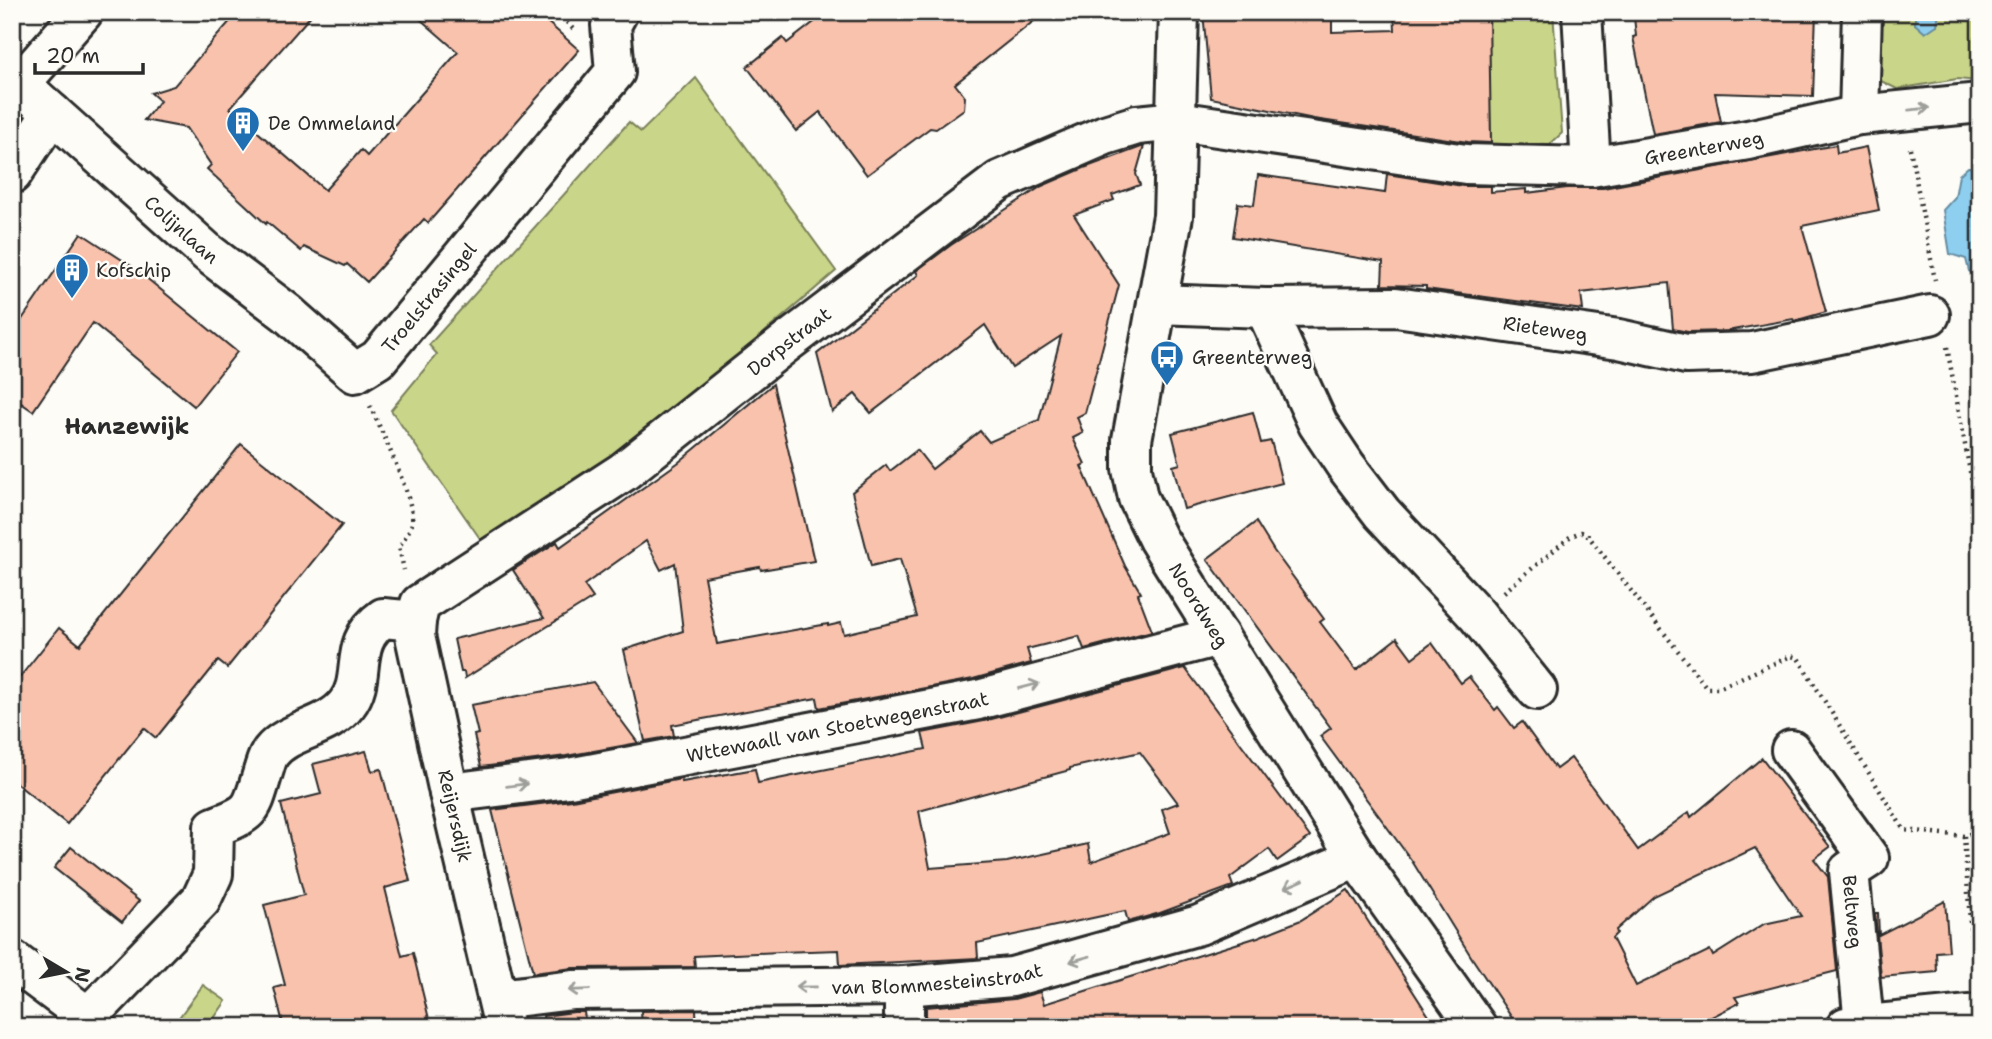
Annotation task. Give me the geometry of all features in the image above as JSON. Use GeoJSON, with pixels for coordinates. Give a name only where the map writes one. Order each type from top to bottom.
{"type":"FeatureCollection","features":[{"type":"Feature","properties":{"kind":"street"},"geometry":{"type":"LineString","coordinates":[[16,80],[83,12]]}},
{"type":"Feature","properties":{"kind":"street","name":"Troelstrasingel"},"geometry":{"type":"LineString","coordinates":[[355,373],[377,359],[615,72],[611,24],[618,12]]}},
{"type":"Feature","properties":{"kind":"street","name":"Noordweg"},"geometry":{"type":"LineString","coordinates":[[1179,12],[1173,216],[1132,440],[1132,469],[1138,498],[1158,539],[1357,858],[1477,1027]]}},
{"type":"Feature","properties":{"kind":"street"},"geometry":{"type":"LineString","coordinates":[[1582,12],[1591,167]]}},
{"type":"Feature","properties":{"kind":"street"},"geometry":{"type":"LineString","coordinates":[[1859,115],[1862,12]]}},
{"type":"Feature","properties":{"kind":"street","name":"Colijnlaan"},"geometry":{"type":"LineString","coordinates":[[16,80],[208,253],[287,313],[355,373]]}},
{"type":"Feature","properties":{"kind":"street","name":"Greenterweg"},"geometry":{"type":"LineString","coordinates":[[1177,121],[1466,164],[1591,167],[1748,140],[1859,115],[1980,103]]}},
{"type":"Feature","properties":{"kind":"street"},"geometry":{"type":"LineString","coordinates":[[12,174],[52,113]]}},
{"type":"Feature","properties":{"kind":"street","name":"Dorpstraat"},"geometry":{"type":"LineString","coordinates":[[418,612],[622,472],[792,338],[999,181],[1105,135],[1137,125],[1177,121]]}},
{"type":"Feature","properties":{"kind":"street","name":"Rieteweg"},"geometry":{"type":"LineString","coordinates":[[1157,304],[1265,308],[1396,307],[1619,339],[1686,354],[1752,352],[1930,315]]}},
{"type":"Feature","properties":{"kind":"street"},"geometry":{"type":"LineString","coordinates":[[1265,308],[1318,424],[1346,466],[1382,513],[1477,615],[1537,690]]}},
{"type":"Feature","properties":{"kind":"street"},"geometry":{"type":"LineString","coordinates":[[12,960],[92,1022],[201,900],[213,874],[214,827],[240,817],[253,805],[270,753],[292,736],[314,728],[330,718],[347,704],[355,685],[362,643],[374,624],[383,618],[418,612]]}},
{"type":"Feature","properties":{"kind":"street","name":"Reijersdijk"},"geometry":{"type":"LineString","coordinates":[[418,612],[415,636],[449,793],[502,1013]]}},
{"type":"Feature","properties":{"kind":"street","name":"Wttewaall van Stoetwegenstraat"},"geometry":{"type":"LineString","coordinates":[[449,793],[569,778],[978,700],[1219,636]]}},
{"type":"Feature","properties":{"kind":"street","name":"Beltweg"},"geometry":{"type":"LineString","coordinates":[[1791,750],[1869,858],[1849,871],[1855,1026],[1978,1014]]}},
{"type":"Feature","properties":{"kind":"street","name":"van Blommesteinstraat"},"geometry":{"type":"LineString","coordinates":[[502,1013],[573,990],[904,986],[1012,977],[1199,925],[1357,858]]}},
{"type":"Feature","properties":{"kind":"street"},"geometry":{"type":"LineString","coordinates":[[904,986],[904,1027]]}},
{"type":"Feature","properties":{"kind":"path"},"geometry":{"type":"LineString","coordinates":[[355,373],[393,458],[412,510],[412,524],[399,547],[418,612]]}},
{"type":"Feature","properties":{"kind":"path"},"geometry":{"type":"LineString","coordinates":[[1477,615],[1572,536],[1586,533],[1707,688],[1718,688],[1791,656],[1798,658],[1904,830],[1964,836],[1980,830]]}},
{"type":"Feature","properties":{"kind":"path"},"geometry":{"type":"LineString","coordinates":[[1964,836],[1978,1014]]}},
{"type":"Feature","properties":{"kind":"green space"},"geometry":{"type":"Polygon","coordinates":[[[1488,12],[1553,12],[1562,133],[1545,149],[1491,144],[1488,12]]]}},
{"type":"Feature","properties":{"kind":"green space"},"geometry":{"type":"Polygon","coordinates":[[[1875,12],[1915,12],[1915,24],[1937,25],[1939,12],[1980,12],[1978,81],[1957,79],[1897,89],[1881,81],[1873,51],[1875,12]]]}},
{"type":"Feature","properties":{"kind":"green space"},"geometry":{"type":"Polygon","coordinates":[[[696,78],[836,271],[645,435],[481,540],[391,410],[437,354],[429,345],[629,122],[641,132],[696,78]]]}},
{"type":"Feature","properties":{"kind":"green space"},"geometry":{"type":"Polygon","coordinates":[[[203,985],[226,1001],[208,1027],[172,1027],[203,985]]]}},
{"type":"Feature","properties":{"kind":"water"},"geometry":{"type":"Polygon","coordinates":[[[1915,12],[1939,12],[1937,25],[1925,33],[1915,24],[1915,12]]]}},
{"type":"Feature","properties":{"kind":"water"},"geometry":{"type":"Polygon","coordinates":[[[1968,167],[1980,168],[1980,278],[1969,271],[1966,259],[1950,254],[1943,210],[1955,197],[1959,175],[1968,167]]]}},
{"type":"Feature","properties":{"kind":"building"},"geometry":{"type":"Polygon","coordinates":[[[238,12],[314,12],[230,108],[325,190],[361,150],[367,156],[458,52],[412,12],[536,12],[579,50],[428,223],[424,219],[367,282],[347,264],[345,266],[304,247],[301,251],[267,222],[266,224],[207,169],[211,165],[186,128],[144,120],[160,101],[151,93],[174,86],[238,12]]]}},
{"type":"Feature","properties":{"kind":"building"},"geometry":{"type":"Polygon","coordinates":[[[827,12],[1045,12],[955,84],[965,97],[964,109],[936,129],[930,128],[867,175],[820,112],[796,131],[747,67],[783,38],[787,43],[827,12]]]}},
{"type":"Feature","properties":{"kind":"building"},"geometry":{"type":"Polygon","coordinates":[[[1203,12],[1281,12],[1281,19],[1332,16],[1332,32],[1395,30],[1394,12],[1489,12],[1491,143],[1314,119],[1211,98],[1203,12]]]}},
{"type":"Feature","properties":{"kind":"building"},"geometry":{"type":"Polygon","coordinates":[[[1671,12],[1816,12],[1813,96],[1715,93],[1721,122],[1653,134],[1633,37],[1636,36],[1634,17],[1671,12]]]}},
{"type":"Feature","properties":{"kind":"building"},"geometry":{"type":"Polygon","coordinates":[[[1836,145],[1837,153],[1866,147],[1879,210],[1802,226],[1826,312],[1794,321],[1793,319],[1727,331],[1688,332],[1673,329],[1669,283],[1581,293],[1583,310],[1426,289],[1426,286],[1382,285],[1383,262],[1233,237],[1238,203],[1254,205],[1258,175],[1385,193],[1387,174],[1463,186],[1491,186],[1491,192],[1526,189],[1526,193],[1567,188],[1603,188],[1836,145]]]}},
{"type":"Feature","properties":{"kind":"building"},"geometry":{"type":"Polygon","coordinates":[[[1144,146],[1136,174],[1140,185],[1112,195],[1114,200],[1074,215],[1119,285],[1085,413],[1077,417],[1083,433],[1073,438],[1085,464],[1081,466],[1125,566],[1141,593],[1138,594],[1152,631],[1084,649],[1079,636],[1027,649],[1031,663],[973,679],[819,708],[817,698],[703,719],[672,725],[674,736],[645,741],[624,650],[683,631],[675,563],[661,570],[646,541],[584,585],[593,598],[465,678],[464,672],[461,672],[454,639],[544,618],[513,570],[557,542],[560,547],[679,462],[773,384],[814,561],[704,577],[717,644],[828,624],[841,623],[844,634],[917,617],[900,559],[871,566],[852,492],[886,465],[890,471],[917,450],[932,469],[980,431],[989,442],[1039,420],[1061,336],[1012,368],[985,325],[871,413],[855,394],[832,412],[817,354],[918,275],[916,271],[1042,186],[1144,146]]]}},
{"type":"Feature","properties":{"kind":"building"},"geometry":{"type":"Polygon","coordinates":[[[81,233],[133,267],[237,352],[194,406],[93,323],[33,411],[12,397],[12,334],[81,233]]]}},
{"type":"Feature","properties":{"kind":"building"},"geometry":{"type":"Polygon","coordinates":[[[1253,412],[1261,443],[1271,441],[1282,483],[1184,509],[1173,466],[1180,464],[1172,433],[1253,412]]]}},
{"type":"Feature","properties":{"kind":"building"},"geometry":{"type":"Polygon","coordinates":[[[241,444],[342,525],[227,668],[218,661],[156,738],[144,728],[67,824],[12,780],[12,687],[59,628],[80,645],[241,444]]]}},
{"type":"Feature","properties":{"kind":"building"},"geometry":{"type":"Polygon","coordinates":[[[1256,522],[1324,619],[1320,622],[1356,670],[1397,638],[1412,658],[1432,643],[1461,683],[1469,677],[1495,710],[1498,707],[1514,728],[1522,722],[1556,769],[1571,758],[1638,850],[1689,812],[1691,817],[1762,758],[1830,847],[1814,859],[1828,877],[1837,971],[1735,997],[1739,1003],[1692,1027],[1518,1027],[1412,861],[1320,736],[1331,728],[1207,559],[1256,522]],[[1755,848],[1654,896],[1616,930],[1617,933],[1612,938],[1636,986],[1710,950],[1713,956],[1764,924],[1801,916],[1755,848]]]}},
{"type":"Feature","properties":{"kind":"building"},"geometry":{"type":"Polygon","coordinates":[[[1185,668],[1310,837],[1277,861],[1269,849],[1230,878],[1233,886],[1160,913],[1128,922],[1125,911],[977,943],[978,958],[840,965],[839,950],[694,956],[695,967],[573,968],[533,973],[492,810],[572,800],[681,779],[682,782],[755,769],[758,783],[926,749],[922,733],[984,721],[1185,668]],[[1140,752],[1070,768],[919,811],[930,868],[1007,862],[1088,844],[1091,862],[1170,833],[1162,809],[1178,803],[1140,752]]]}},
{"type":"Feature","properties":{"kind":"building"},"geometry":{"type":"Polygon","coordinates":[[[593,682],[638,743],[481,767],[474,735],[478,734],[471,705],[593,682]]]}},
{"type":"Feature","properties":{"kind":"building"},"geometry":{"type":"Polygon","coordinates":[[[366,751],[372,771],[381,769],[410,881],[385,888],[402,956],[413,953],[429,1027],[284,1027],[274,988],[285,985],[264,905],[304,895],[281,804],[321,794],[313,764],[366,751]]]}},
{"type":"Feature","properties":{"kind":"building"},"geometry":{"type":"Polygon","coordinates":[[[71,847],[139,901],[122,922],[54,868],[71,847]]]}},
{"type":"Feature","properties":{"kind":"building"},"geometry":{"type":"Polygon","coordinates":[[[1348,890],[1436,1027],[926,1027],[926,1007],[1014,999],[1040,992],[1044,1004],[1258,937],[1301,920],[1348,890]]]}},
{"type":"Feature","properties":{"kind":"building"},"geometry":{"type":"Polygon","coordinates":[[[1945,901],[1949,951],[1936,952],[1937,972],[1881,977],[1875,913],[1878,913],[1879,935],[1945,901]]]}},
{"type":"Feature","properties":{"kind":"building"},"geometry":{"type":"Polygon","coordinates":[[[696,1010],[697,1027],[642,1027],[641,1011],[696,1010]]]}},
{"type":"Feature","properties":{"kind":"building"},"geometry":{"type":"Polygon","coordinates":[[[584,1012],[586,1027],[545,1027],[543,1016],[584,1012]]]}},
{"type":"Feature","properties":{"kind":"place","name":"De Ommeland"},"geometry":{"type":"Point","coordinates":[243,153]}},
{"type":"Feature","properties":{"kind":"place","name":"Kofschip"},"geometry":{"type":"Point","coordinates":[72,300]}},
{"type":"Feature","properties":{"kind":"place","name":"Greenterweg"},"geometry":{"type":"Point","coordinates":[1167,387]}},
{"type":"Feature","properties":{"kind":"district","name":"Hanzewijk"},"geometry":{"type":"Point","coordinates":[127,426]}}]}
